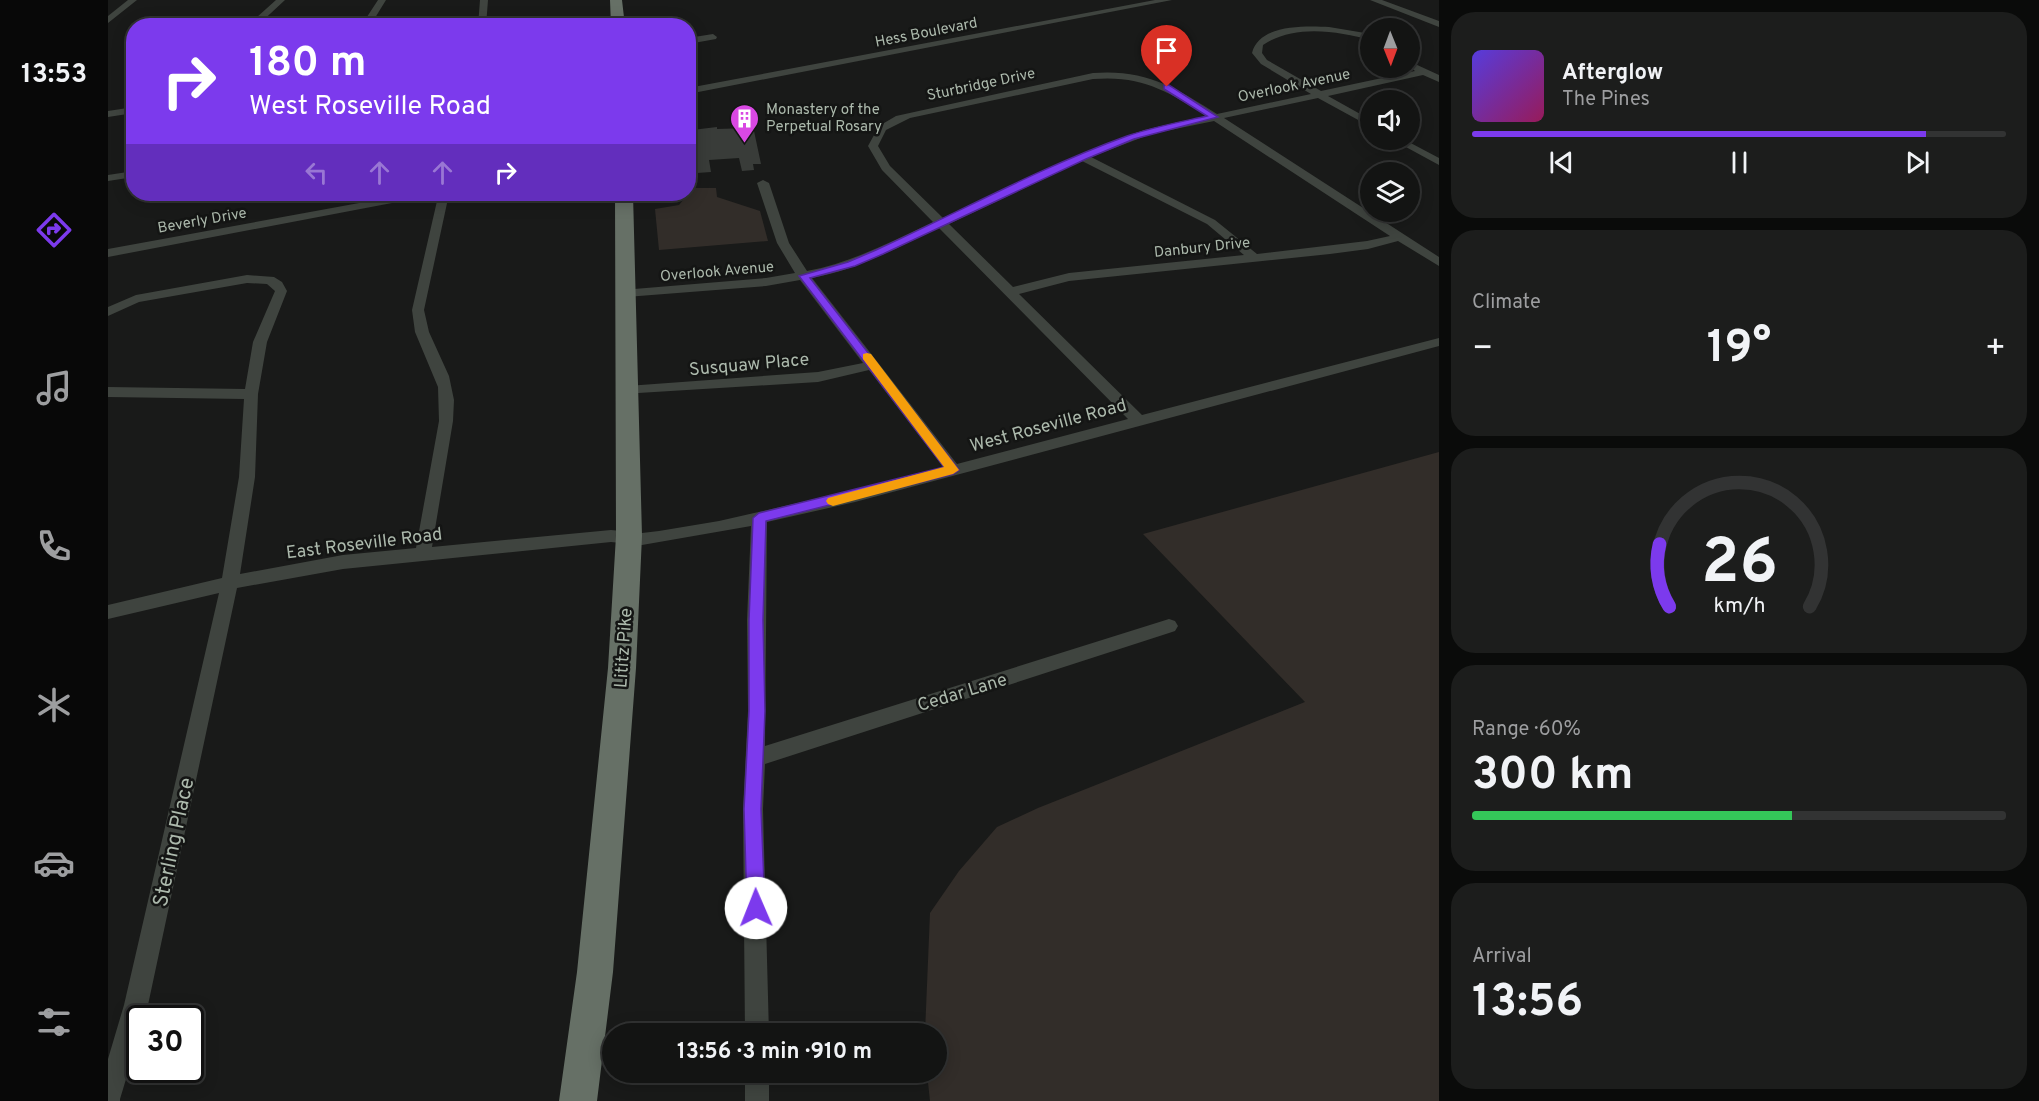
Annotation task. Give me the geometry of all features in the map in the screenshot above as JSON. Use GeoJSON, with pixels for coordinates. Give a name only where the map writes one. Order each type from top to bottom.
{"type":"FeatureCollection","features":[{"type":"Feature","properties":{"kind":"highway"},"geometry":{"type":"LineString","coordinates":[[616,0],[617,18]]}},
{"type":"Feature","properties":{"kind":"highway","name":"Lititz Pike"},"geometry":{"type":"LineString","coordinates":[[578,1101],[595,972],[622,668],[629,536],[624,201]]}},
{"type":"Feature","properties":{"kind":"street"},"geometry":{"type":"LineString","coordinates":[[108,20],[133,0]]}},
{"type":"Feature","properties":{"kind":"street"},"geometry":{"type":"LineString","coordinates":[[260,18],[281,0]]}},
{"type":"Feature","properties":{"kind":"street"},"geometry":{"type":"LineString","coordinates":[[370,18],[382,0]]}},
{"type":"Feature","properties":{"kind":"street"},"geometry":{"type":"LineString","coordinates":[[483,18],[484,0]]}},
{"type":"Feature","properties":{"kind":"street","name":"Hess Boulevard"},"geometry":{"type":"LineString","coordinates":[[696,89],[1168,0]]}},
{"type":"Feature","properties":{"kind":"street"},"geometry":{"type":"LineString","coordinates":[[1374,0],[1439,24]]}},
{"type":"Feature","properties":{"kind":"street"},"geometry":{"type":"LineString","coordinates":[[1360,34],[1347,30],[1319,28],[1272,36],[1261,41],[1257,47],[1257,53],[1264,62],[1360,118]]}},
{"type":"Feature","properties":{"kind":"street"},"geometry":{"type":"LineString","coordinates":[[696,40],[713,37]]}},
{"type":"Feature","properties":{"kind":"street"},"geometry":{"type":"LineString","coordinates":[[1420,70],[1439,79]]}},
{"type":"Feature","properties":{"kind":"street","name":"Overlook Avenue"},"geometry":{"type":"LineString","coordinates":[[626,293],[732,286],[804,276],[851,264],[1082,157],[1148,132],[1423,72]]}},
{"type":"Feature","properties":{"kind":"street","name":"Sturbridge Drive"},"geometry":{"type":"LineString","coordinates":[[1139,421],[886,168],[875,151],[874,142],[882,129],[899,118],[1093,76],[1113,74],[1133,76],[1173,90],[1439,262]]}},
{"type":"Feature","properties":{"kind":"street"},"geometry":{"type":"LineString","coordinates":[[108,114],[126,111]]}},
{"type":"Feature","properties":{"kind":"street"},"geometry":{"type":"LineString","coordinates":[[1417,150],[1439,162]]}},
{"type":"Feature","properties":{"kind":"street"},"geometry":{"type":"LineString","coordinates":[[1082,157],[1211,222],[1256,258]]}},
{"type":"Feature","properties":{"kind":"street"},"geometry":{"type":"LineString","coordinates":[[108,178],[126,175]]}},
{"type":"Feature","properties":{"kind":"street"},"geometry":{"type":"LineString","coordinates":[[763,183],[783,243],[804,276],[953,470]]}},
{"type":"Feature","properties":{"kind":"street","name":"Beverly Drive"},"geometry":{"type":"LineString","coordinates":[[108,253],[387,201]]}},
{"type":"Feature","properties":{"kind":"street"},"geometry":{"type":"LineString","coordinates":[[423,554],[446,421],[447,399],[441,376],[421,335],[418,310],[442,201]]}},
{"type":"Feature","properties":{"kind":"street","name":"Danbury Drive"},"geometry":{"type":"LineString","coordinates":[[1010,291],[1069,277],[1356,247],[1398,237]]}},
{"type":"Feature","properties":{"kind":"street","name":"Sterling Place"},"geometry":{"type":"LineString","coordinates":[[108,312],[136,299],[247,279],[270,280],[278,285],[281,291],[260,342],[251,394],[247,477],[230,583],[136,1005],[108,1099]]}},
{"type":"Feature","properties":{"kind":"street","name":"West Roseville Road"},"geometry":{"type":"LineString","coordinates":[[629,536],[642,539],[659,537],[759,518],[953,470],[1439,342]]}},
{"type":"Feature","properties":{"kind":"street","name":"Susquaw Place"},"geometry":{"type":"LineString","coordinates":[[627,391],[818,377],[874,366]]}},
{"type":"Feature","properties":{"kind":"street"},"geometry":{"type":"LineString","coordinates":[[108,392],[251,394]]}},
{"type":"Feature","properties":{"kind":"street"},"geometry":{"type":"LineString","coordinates":[[757,1023],[753,809],[759,518]]}},
{"type":"Feature","properties":{"kind":"street","name":"East Roseville Road"},"geometry":{"type":"LineString","coordinates":[[108,612],[230,583],[322,566],[423,554],[629,536]]}},
{"type":"Feature","properties":{"kind":"street","name":"Cedar Lane"},"geometry":{"type":"LineString","coordinates":[[755,758],[1169,626]]}},
{"type":"Feature","properties":{"kind":"street"},"geometry":{"type":"LineString","coordinates":[[757,1083],[757,1101]]}},
{"type":"Feature","properties":{"kind":"shaded area"},"geometry":{"type":"Polygon","coordinates":[[[696,188],[716,188],[717,197],[760,211],[768,241],[659,250],[655,209],[679,205],[682,201],[696,201],[696,188]]]}},
{"type":"Feature","properties":{"kind":"shaded area"},"geometry":{"type":"Polygon","coordinates":[[[1439,452],[1439,1101],[930,1101],[928,1083],[947,1083],[947,1023],[925,1023],[930,913],[959,871],[997,827],[1038,808],[1305,702],[1143,534],[1439,452]]]}},
{"type":"Feature","properties":{"kind":"building","name":"Monastery of the Perpetual Rosary"},"geometry":{"type":"Polygon","coordinates":[[[717,127],[717,129],[749,128],[750,131],[754,131],[761,164],[753,164],[754,170],[742,171],[739,158],[709,160],[711,172],[697,173],[696,130],[717,127]]]}},
{"type":"Feature","properties":{"kind":"slow traffic"},"geometry":{"type":"LineString","coordinates":[[833,501],[953,470],[867,357]]}},
{"type":"Feature","properties":{"kind":"place","name":"Monastery of the Perpetual Rosary"},"geometry":{"type":"Point","coordinates":[745,144]}},
{"type":"Feature","properties":{"kind":"route"},"geometry":{"type":"LineString","coordinates":[[756,908],[753,809],[757,711],[756,620],[759,518],[953,470],[804,276],[851,264],[1082,157],[1131,137],[1164,127],[1214,117],[1167,87]]}}]}
